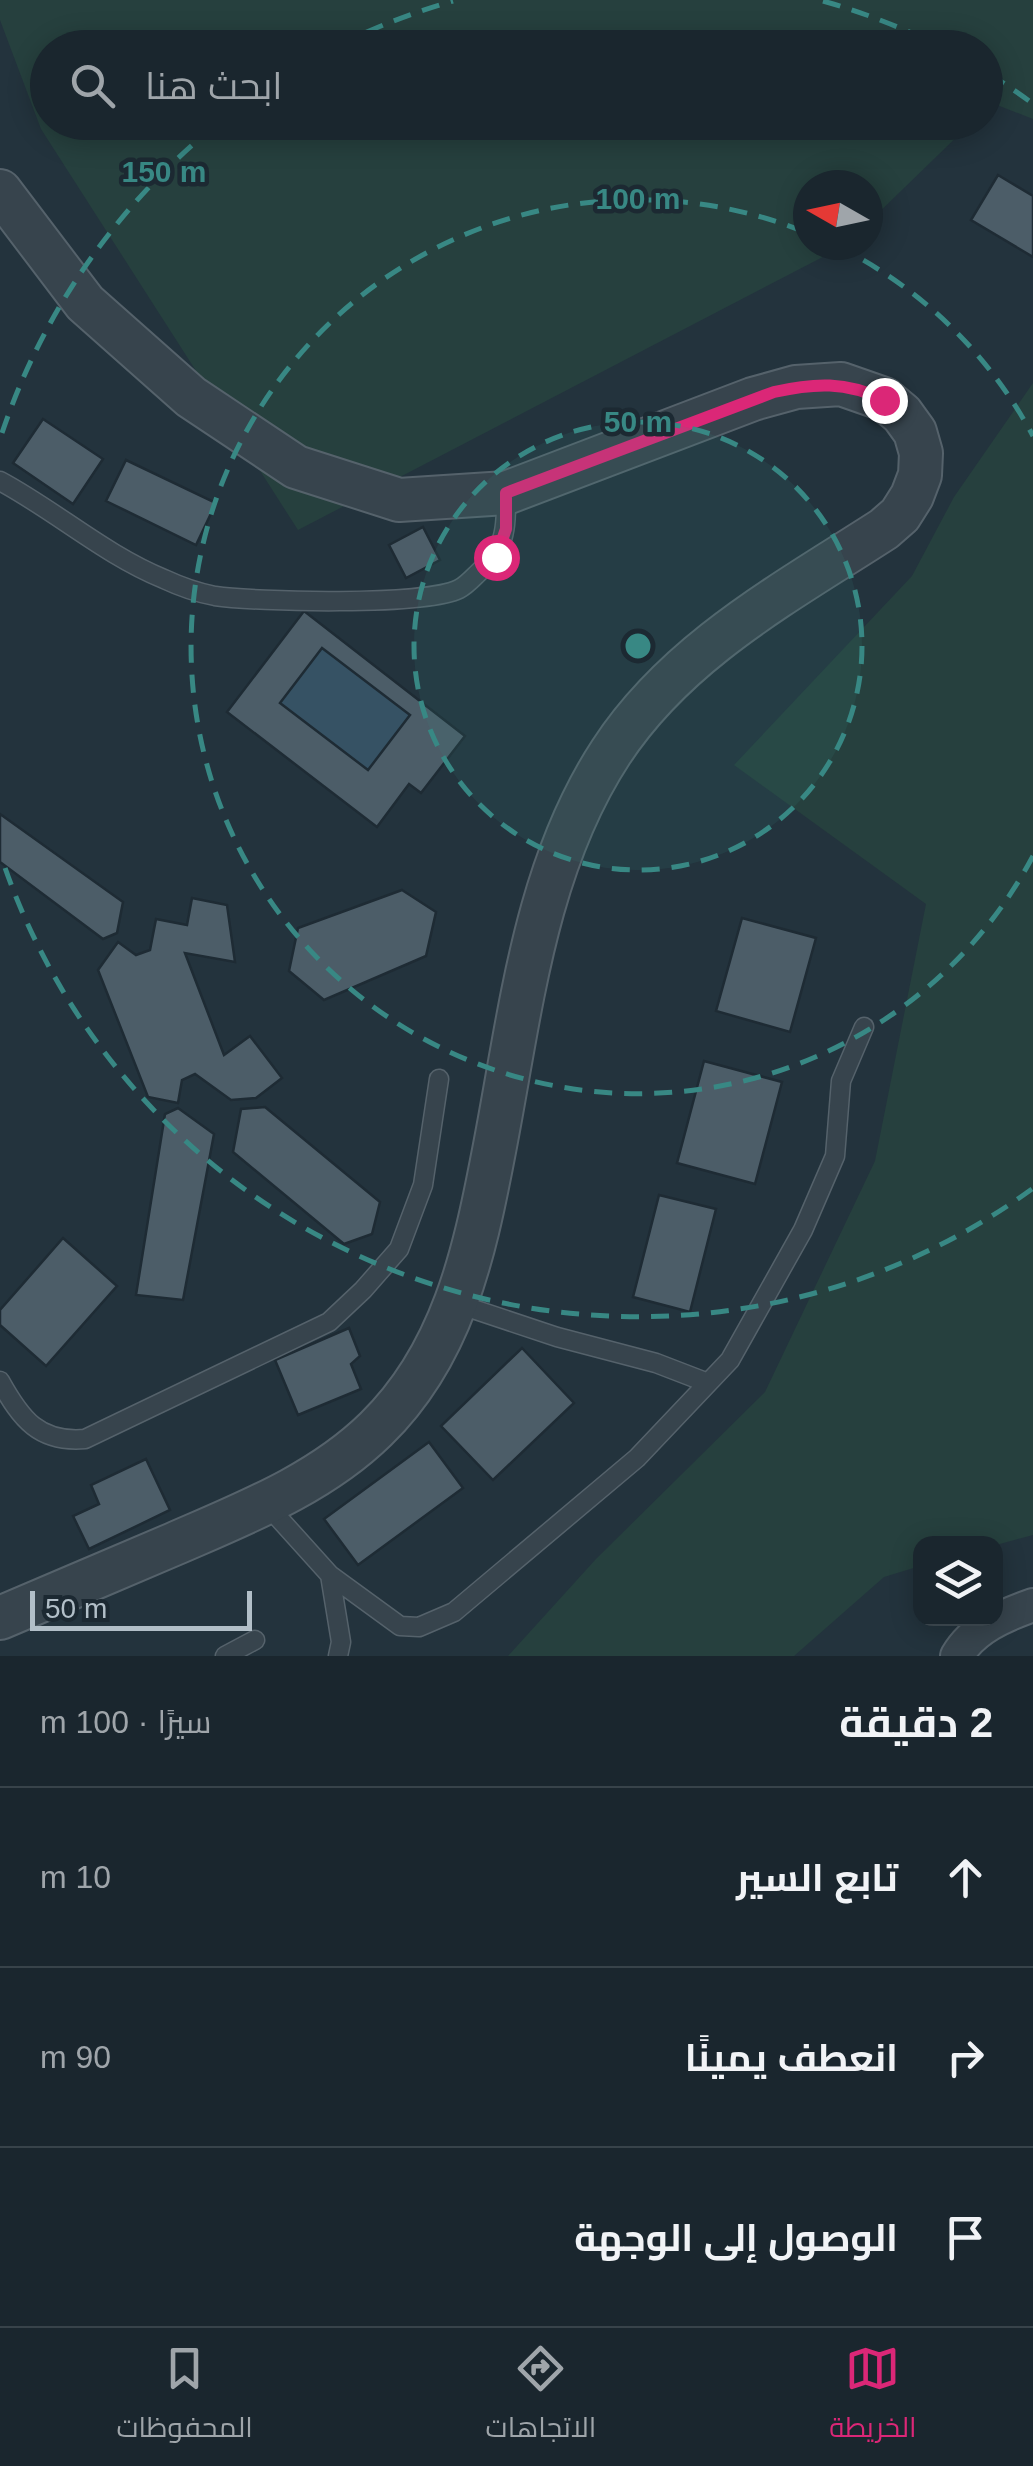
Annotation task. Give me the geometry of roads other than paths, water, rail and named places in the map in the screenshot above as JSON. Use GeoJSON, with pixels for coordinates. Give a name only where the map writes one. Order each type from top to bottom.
{"type":"FeatureCollection","features":[{"type":"Feature","properties":{"kind":"street"},"geometry":{"type":"LineString","coordinates":[[0,191],[85,303],[191,397],[296,467],[398,500],[506,493],[752,399],[818,384],[863,389],[884,400],[916,432],[921,453],[920,476],[900,515],[745,620],[683,668],[640,712],[588,790],[556,862],[540,922],[474,1250],[458,1304],[426,1364],[385,1420],[338,1462],[266,1504],[0,1618]]}},
{"type":"Feature","properties":{"kind":"street"},"geometry":{"type":"LineString","coordinates":[[957,1656],[961,1648],[997,1618],[1033,1605]]}},
{"type":"Feature","properties":{"kind":"lane"},"geometry":{"type":"LineString","coordinates":[[0,481],[163,579],[214,596],[272,599],[438,597],[462,588],[496,557],[506,529],[506,493]]}},
{"type":"Feature","properties":{"kind":"lane"},"geometry":{"type":"LineString","coordinates":[[266,1504],[330,1575],[400,1626],[420,1627],[454,1612],[637,1458],[730,1360],[803,1230],[836,1156],[841,1081],[864,1027]]}},
{"type":"Feature","properties":{"kind":"lane"},"geometry":{"type":"LineString","coordinates":[[0,1381],[14,1407],[39,1432],[61,1441],[85,1439],[329,1322],[399,1249],[423,1185],[440,1078]]}},
{"type":"Feature","properties":{"kind":"lane"},"geometry":{"type":"LineString","coordinates":[[458,1304],[708,1382]]}},
{"type":"Feature","properties":{"kind":"lane"},"geometry":{"type":"LineString","coordinates":[[330,1575],[341,1642],[338,1656]]}},
{"type":"Feature","properties":{"kind":"lane"},"geometry":{"type":"LineString","coordinates":[[226,1656],[255,1640]]}},
{"type":"Feature","properties":{"kind":"water"},"geometry":{"type":"Polygon","coordinates":[[[322,648],[410,715],[368,770],[280,703],[322,648]]]}}]}
